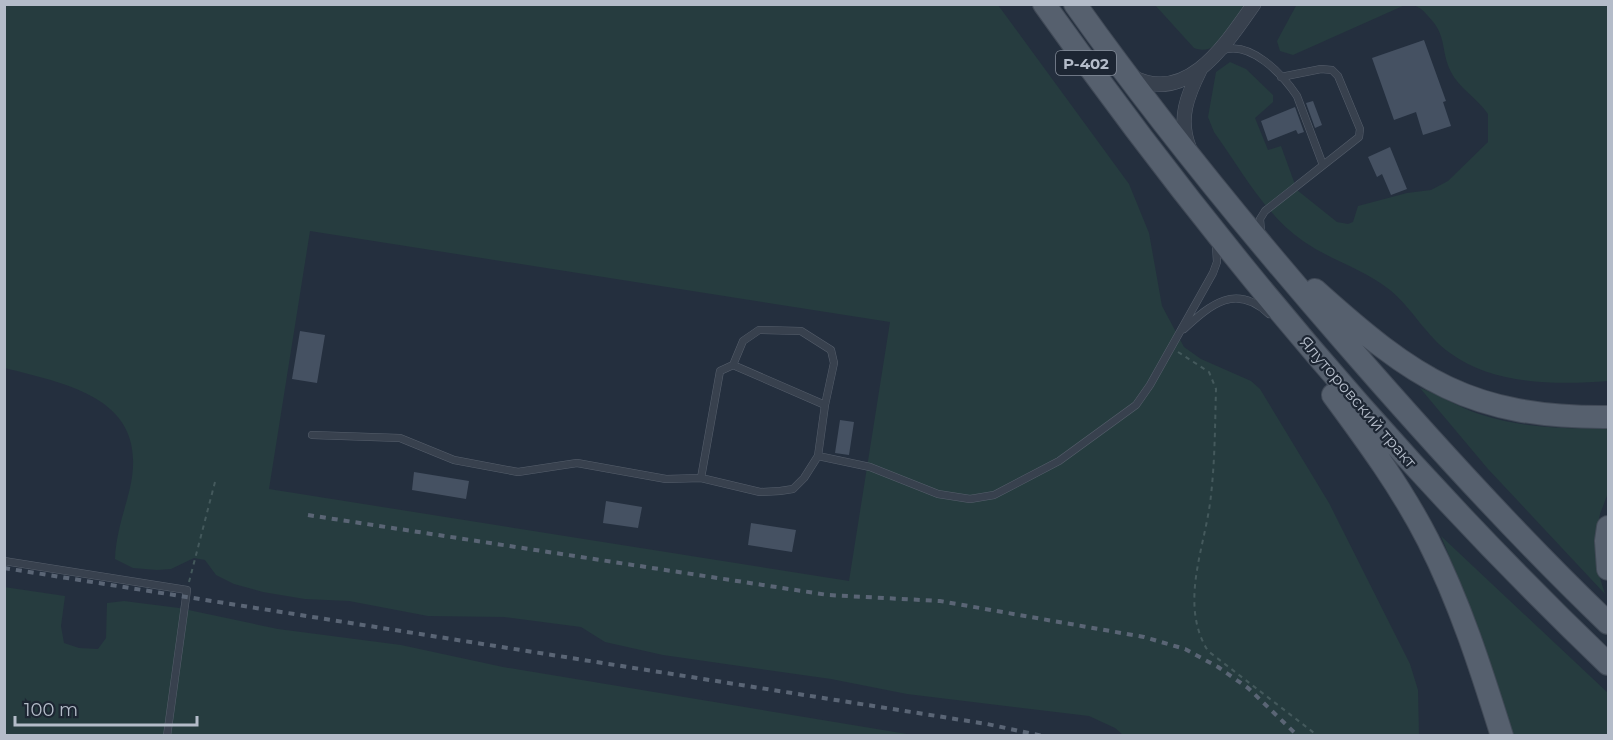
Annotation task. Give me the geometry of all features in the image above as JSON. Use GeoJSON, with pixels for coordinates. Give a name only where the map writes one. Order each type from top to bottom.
{"type":"FeatureCollection","features":[{"type":"Feature","properties":{"kind":"main road","name":"Р-402"},"geometry":{"type":"LineString","coordinates":[[1044,4],[1128,122]]}},
{"type":"Feature","properties":{"kind":"main road","name":"Р-402"},"geometry":{"type":"LineString","coordinates":[[1074,4],[1121,70]]}},
{"type":"Feature","properties":{"kind":"main road","name":"Ялуторовский тракт"},"geometry":{"type":"LineString","coordinates":[[1121,70],[1201,174],[1433,443],[1517,533],[1608,622]]}},
{"type":"Feature","properties":{"kind":"main road","name":"Ялуторовский тракт"},"geometry":{"type":"LineString","coordinates":[[1128,122],[1252,278],[1343,386],[1495,552],[1608,664]]}},
{"type":"Feature","properties":{"kind":"main road"},"geometry":{"type":"LineString","coordinates":[[1272,258],[1313,288],[1372,341],[1449,390],[1479,402],[1521,412],[1608,417]]}},
{"type":"Feature","properties":{"kind":"main road"},"geometry":{"type":"LineString","coordinates":[[1252,278],[1389,474],[1427,538],[1467,628],[1502,735]]}},
{"type":"Feature","properties":{"kind":"main road"},"geometry":{"type":"LineString","coordinates":[[1291,335],[1343,386]]}},
{"type":"Feature","properties":{"kind":"main road"},"geometry":{"type":"LineString","coordinates":[[1608,527],[1606,541],[1608,570]]}},
{"type":"Feature","properties":{"kind":"street"},"geometry":{"type":"LineString","coordinates":[[1201,174],[1184,135],[1183,122],[1189,92],[1200,70],[1254,4]]}},
{"type":"Feature","properties":{"kind":"street"},"geometry":{"type":"LineString","coordinates":[[1121,70],[1142,82],[1165,86],[1200,70]]}},
{"type":"Feature","properties":{"kind":"lane"},"geometry":{"type":"LineString","coordinates":[[1216,53],[1226,49],[1251,53],[1264,60],[1281,77],[1297,96],[1323,165]]}},
{"type":"Feature","properties":{"kind":"lane"},"geometry":{"type":"LineString","coordinates":[[1272,258],[1260,227],[1262,214],[1359,137],[1360,129],[1338,76],[1332,70],[1321,69],[1281,77]]}},
{"type":"Feature","properties":{"kind":"lane"},"geometry":{"type":"LineString","coordinates":[[818,456],[870,467],[938,494],[970,499],[994,495],[1059,461],[1125,415],[1143,397],[1213,273],[1218,252],[1214,241],[1162,176],[1128,122]]}},
{"type":"Feature","properties":{"kind":"lane"},"geometry":{"type":"LineString","coordinates":[[1178,335],[1206,309],[1231,298],[1255,302],[1291,335]]}},
{"type":"Feature","properties":{"kind":"lane"},"geometry":{"type":"LineString","coordinates":[[312,435],[400,438],[454,460],[518,472],[577,463],[666,479],[701,478],[760,492],[780,492],[793,489],[804,478],[818,456],[834,363],[831,350],[801,332],[759,330],[743,341],[733,365],[720,371],[701,478]]}},
{"type":"Feature","properties":{"kind":"lane"},"geometry":{"type":"LineString","coordinates":[[733,365],[825,405]]}},
{"type":"Feature","properties":{"kind":"lane"},"geometry":{"type":"LineString","coordinates":[[4,561],[187,590],[167,735]]}},
{"type":"Feature","properties":{"kind":"path"},"geometry":{"type":"LineString","coordinates":[[1170,347],[1209,372],[1216,389],[1211,496],[1196,570],[1197,635],[1208,651],[1318,735]]}},
{"type":"Feature","properties":{"kind":"path"},"geometry":{"type":"LineString","coordinates":[[187,590],[215,482]]}},
{"type":"Feature","properties":{"kind":"green space"},"geometry":{"type":"Polygon","coordinates":[[[1297,4],[1405,5],[1293,55],[1280,51],[1277,41],[1297,4]]]}},
{"type":"Feature","properties":{"kind":"green space"},"geometry":{"type":"Polygon","coordinates":[[[4,5],[998,5],[1129,184],[1149,233],[1162,306],[1184,347],[1201,359],[1251,381],[1260,389],[1329,503],[1410,664],[1418,690],[1419,735],[1123,735],[1115,728],[1089,716],[907,694],[831,679],[663,655],[605,642],[581,627],[504,617],[428,616],[349,601],[305,599],[263,592],[234,584],[216,575],[205,560],[194,558],[171,569],[133,568],[115,559],[130,488],[133,458],[128,434],[117,415],[100,401],[79,390],[5,368],[4,5]],[[310,231],[269,489],[849,581],[890,322],[310,231]]]}},
{"type":"Feature","properties":{"kind":"green space"},"geometry":{"type":"Polygon","coordinates":[[[1155,5],[1244,5],[1224,37],[1211,48],[1203,50],[1194,48],[1155,5]]]}},
{"type":"Feature","properties":{"kind":"green space"},"geometry":{"type":"Polygon","coordinates":[[[1409,5],[1608,5],[1608,381],[1568,383],[1526,380],[1506,377],[1467,364],[1441,346],[1390,290],[1369,276],[1313,248],[1289,230],[1265,205],[1214,132],[1208,117],[1216,72],[1230,62],[1246,69],[1273,95],[1273,102],[1255,118],[1268,150],[1281,146],[1297,190],[1337,222],[1348,224],[1353,222],[1358,206],[1407,193],[1431,190],[1448,181],[1488,142],[1488,114],[1451,72],[1441,37],[1434,23],[1420,8],[1409,5]]]}},
{"type":"Feature","properties":{"kind":"green space"},"geometry":{"type":"Polygon","coordinates":[[[1420,388],[1495,419],[1559,428],[1608,428],[1608,493],[1600,514],[1595,540],[1597,569],[1605,594],[1488,469],[1420,388]]]}},
{"type":"Feature","properties":{"kind":"green space"},"geometry":{"type":"Polygon","coordinates":[[[1441,536],[1608,693],[1608,735],[1513,735],[1465,595],[1441,536]]]}},
{"type":"Feature","properties":{"kind":"green space"},"geometry":{"type":"Polygon","coordinates":[[[4,587],[65,596],[61,626],[64,643],[79,648],[98,649],[106,638],[107,603],[124,601],[179,608],[278,629],[401,645],[503,667],[913,735],[5,735],[4,587]]]}},
{"type":"Feature","properties":{"kind":"building"},"geometry":{"type":"Polygon","coordinates":[[[1424,40],[1446,101],[1443,102],[1451,126],[1423,135],[1416,112],[1394,120],[1372,58],[1424,40]]]}},
{"type":"Feature","properties":{"kind":"building"},"geometry":{"type":"Polygon","coordinates":[[[1313,101],[1322,125],[1315,128],[1306,103],[1313,101]]]}},
{"type":"Feature","properties":{"kind":"building"},"geometry":{"type":"Polygon","coordinates":[[[1295,107],[1304,132],[1298,134],[1296,130],[1268,141],[1261,121],[1295,107]]]}},
{"type":"Feature","properties":{"kind":"building"},"geometry":{"type":"Polygon","coordinates":[[[1390,147],[1407,189],[1391,195],[1382,174],[1377,177],[1368,157],[1390,147]]]}},
{"type":"Feature","properties":{"kind":"building"},"geometry":{"type":"Polygon","coordinates":[[[300,331],[325,335],[317,383],[292,379],[300,331]]]}},
{"type":"Feature","properties":{"kind":"building"},"geometry":{"type":"Polygon","coordinates":[[[840,420],[854,422],[849,455],[835,453],[840,420]]]}},
{"type":"Feature","properties":{"kind":"building"},"geometry":{"type":"Polygon","coordinates":[[[414,472],[469,481],[466,499],[412,490],[414,472]]]}},
{"type":"Feature","properties":{"kind":"building"},"geometry":{"type":"Polygon","coordinates":[[[606,501],[642,507],[638,528],[603,523],[606,501]]]}},
{"type":"Feature","properties":{"kind":"building"},"geometry":{"type":"Polygon","coordinates":[[[751,523],[796,530],[792,552],[748,545],[751,523]]]}},
{"type":"Feature","properties":{"kind":"railway"},"geometry":{"type":"LineString","coordinates":[[308,515],[828,595],[940,601],[1144,637],[1185,649],[1218,667],[1248,688],[1298,736]]}},
{"type":"Feature","properties":{"kind":"railway"},"geometry":{"type":"LineString","coordinates":[[4,568],[987,724],[1043,736]]}}]}
